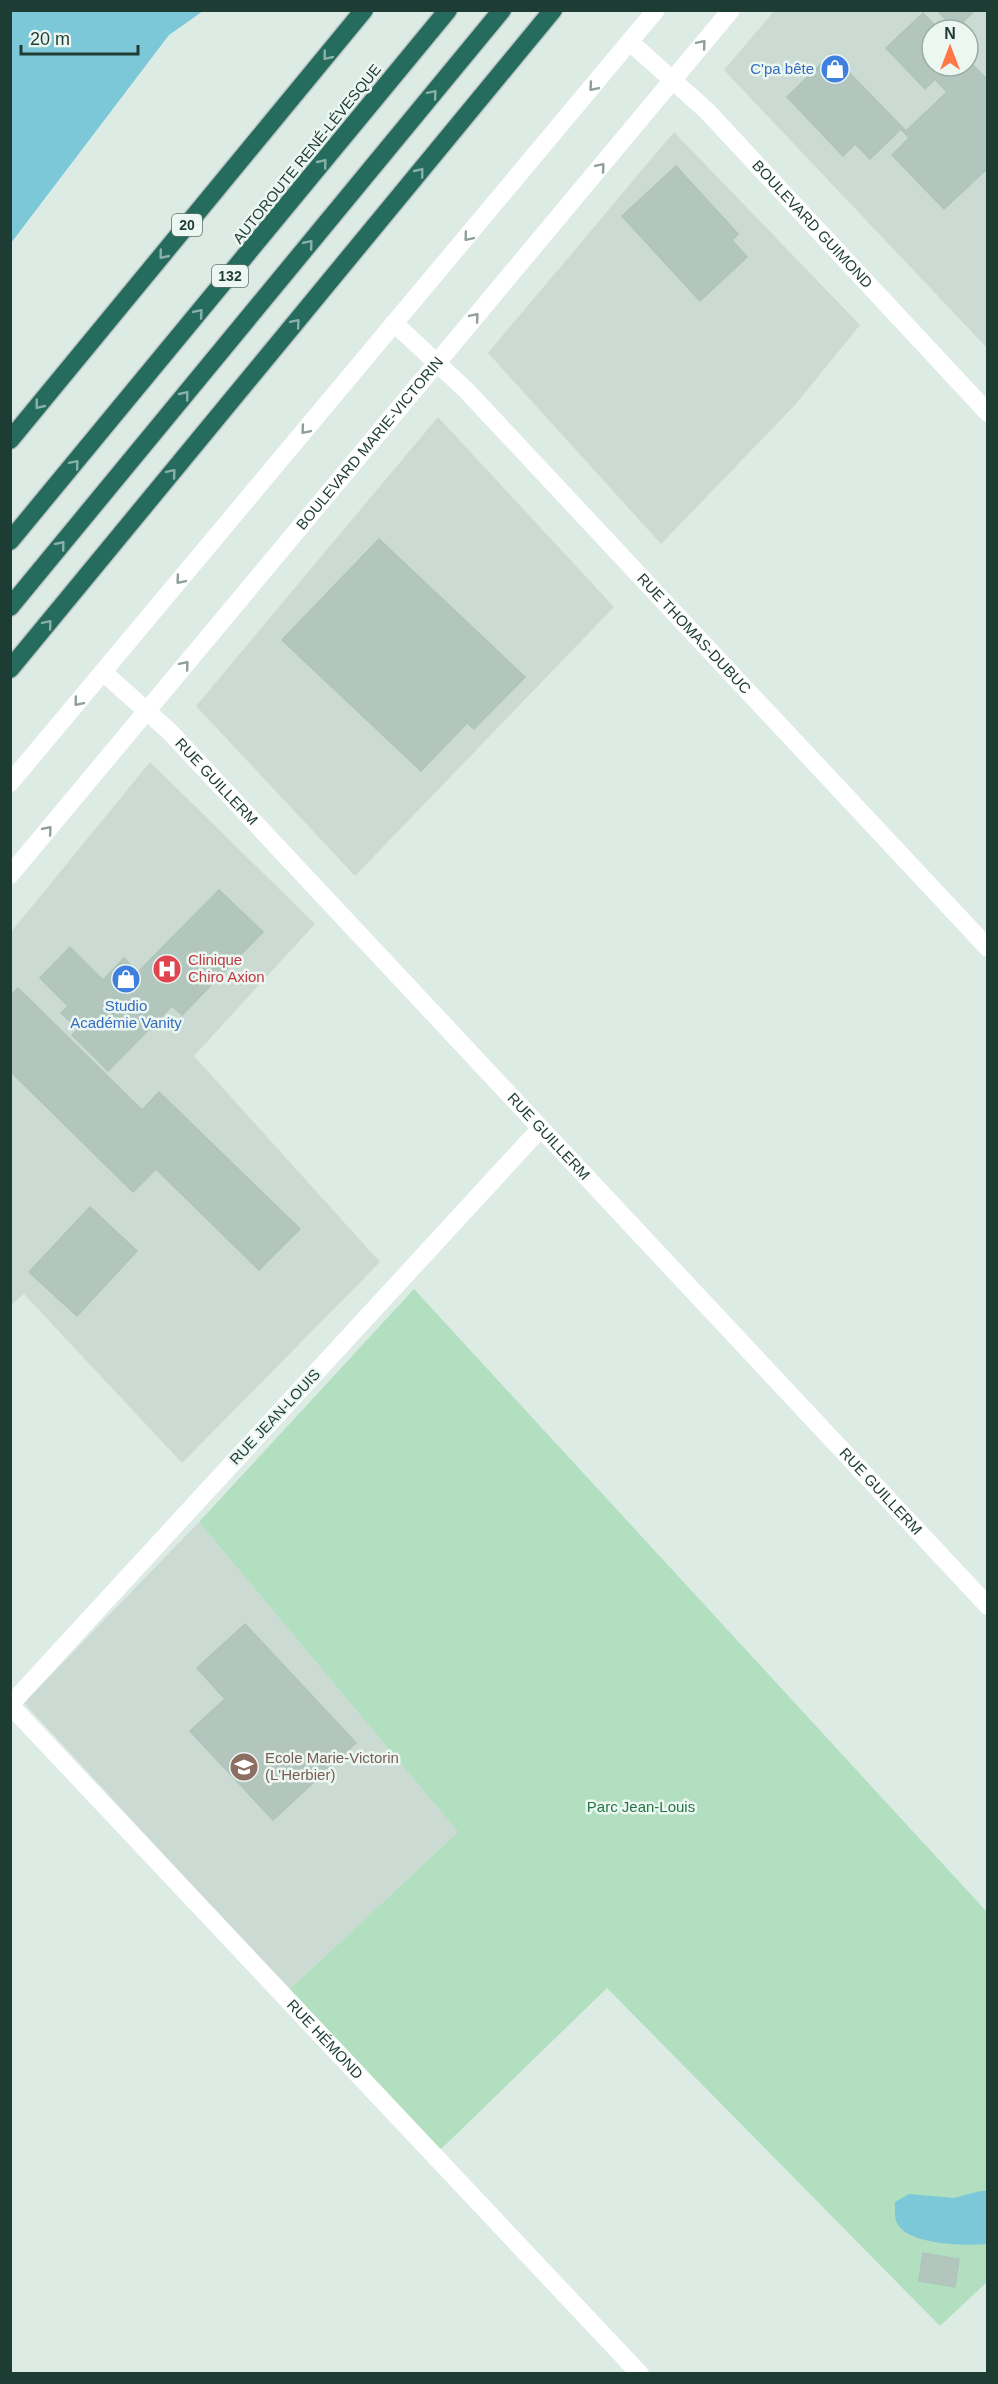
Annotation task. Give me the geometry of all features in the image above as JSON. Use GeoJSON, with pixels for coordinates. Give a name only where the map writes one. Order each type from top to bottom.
{"type":"FeatureCollection","features":[{"type":"Feature","properties":{"kind":"highway","name":"20"},"geometry":{"type":"LineString","coordinates":[[10,440],[364,10]]}},
{"type":"Feature","properties":{"kind":"highway","name":"AUTOROUTE RENÉ-LÉVESQUE"},"geometry":{"type":"LineString","coordinates":[[10,541],[448,10]]}},
{"type":"Feature","properties":{"kind":"highway"},"geometry":{"type":"LineString","coordinates":[[10,607],[502,10]]}},
{"type":"Feature","properties":{"kind":"highway"},"geometry":{"type":"LineString","coordinates":[[10,669],[553,10]]}},
{"type":"Feature","properties":{"kind":"street"},"geometry":{"type":"LineString","coordinates":[[10,783],[656,10]]}},
{"type":"Feature","properties":{"kind":"street","name":"BOULEVARD MARIE-VICTORIN"},"geometry":{"type":"LineString","coordinates":[[10,875],[730,10]]}},
{"type":"Feature","properties":{"kind":"street","name":"BOULEVARD GUIMOND"},"geometry":{"type":"LineString","coordinates":[[630,42],[673,78],[707,111],[987,413]]}},
{"type":"Feature","properties":{"kind":"street","name":"RUE THOMAS-DUBUC"},"geometry":{"type":"LineString","coordinates":[[394,323],[438,362],[987,948]]}},
{"type":"Feature","properties":{"kind":"street","name":"RUE GUILLERM"},"geometry":{"type":"LineString","coordinates":[[103,672],[148,709],[987,1606]]}},
{"type":"Feature","properties":{"kind":"street","name":"RUE JEAN-LOUIS"},"geometry":{"type":"LineString","coordinates":[[10,1705],[540,1130]]}},
{"type":"Feature","properties":{"kind":"street","name":"RUE HÉMOND"},"geometry":{"type":"LineString","coordinates":[[10,1705],[640,2373]]}},
{"type":"Feature","properties":{"kind":"shaded area"},"geometry":{"type":"Polygon","coordinates":[[[774,11],[987,11],[987,348],[724,70],[774,11]]]}},
{"type":"Feature","properties":{"kind":"shaded area"},"geometry":{"type":"Polygon","coordinates":[[[674,132],[860,325],[795,405],[661,544],[488,353],[674,132]]]}},
{"type":"Feature","properties":{"kind":"shaded area"},"geometry":{"type":"Polygon","coordinates":[[[438,417],[614,607],[355,876],[196,706],[438,417]]]}},
{"type":"Feature","properties":{"kind":"shaded area"},"geometry":{"type":"Polygon","coordinates":[[[150,762],[315,924],[194,1056],[380,1262],[182,1463],[24,1294],[11,1305],[11,932],[150,762]]]}},
{"type":"Feature","properties":{"kind":"shaded area","name":"Ecole Marie-Victorin (L'Herbier)"},"geometry":{"type":"Polygon","coordinates":[[[199,1522],[458,1832],[289,1990],[24,1703],[199,1522]]]}},
{"type":"Feature","properties":{"kind":"green space","name":"Parc Jean-Louis"},"geometry":{"type":"Polygon","coordinates":[[[414,1289],[987,1912],[987,2282],[940,2326],[607,1988],[438,2152],[289,1990],[458,1832],[199,1522],[414,1289]]]}},
{"type":"Feature","properties":{"kind":"water"},"geometry":{"type":"Polygon","coordinates":[[[11,10],[203,11],[169,35],[11,243],[11,10]]]}},
{"type":"Feature","properties":{"kind":"water"},"geometry":{"type":"Polygon","coordinates":[[[987,2191],[987,2244],[966,2245],[926,2240],[905,2232],[897,2223],[895,2202],[909,2194],[954,2198],[987,2191]]]}},
{"type":"Feature","properties":{"kind":"building"},"geometry":{"type":"Polygon","coordinates":[[[937,10],[975,10],[967,18],[944,18],[937,10]]]}},
{"type":"Feature","properties":{"kind":"building"},"geometry":{"type":"Polygon","coordinates":[[[923,13],[928,18],[920,18],[920,78],[980,78],[980,72],[988,80],[988,168],[944,209],[892,155],[909,138],[901,129],[870,159],[855,144],[843,156],[787,97],[831,54],[906,131],[947,92],[935,79],[925,89],[886,48],[923,13]]]}},
{"type":"Feature","properties":{"kind":"building"},"geometry":{"type":"Polygon","coordinates":[[[676,166],[738,234],[732,240],[747,257],[700,301],[622,216],[676,166]]]}},
{"type":"Feature","properties":{"kind":"building"},"geometry":{"type":"Polygon","coordinates":[[[379,539],[525,677],[474,729],[467,723],[421,771],[282,640],[379,539]]]}},
{"type":"Feature","properties":{"kind":"building"},"geometry":{"type":"Polygon","coordinates":[[[219,890],[263,932],[182,1015],[172,1006],[108,1071],[72,1035],[78,1029],[61,1013],[68,1006],[40,978],[70,947],[103,980],[124,958],[138,972],[219,890]]]}},
{"type":"Feature","properties":{"kind":"building"},"geometry":{"type":"Polygon","coordinates":[[[18,988],[142,1110],[159,1092],[300,1229],[259,1270],[156,1169],[133,1192],[10,1071],[10,996],[18,988]]]}},
{"type":"Feature","properties":{"kind":"building"},"geometry":{"type":"Polygon","coordinates":[[[90,1207],[137,1251],[77,1316],[29,1272],[90,1207]]]}},
{"type":"Feature","properties":{"kind":"building"},"geometry":{"type":"Polygon","coordinates":[[[245,1624],[356,1743],[273,1820],[190,1731],[225,1699],[197,1668],[245,1624]]]}},
{"type":"Feature","properties":{"kind":"building"},"geometry":{"type":"Polygon","coordinates":[[[923,2253],[959,2259],[955,2287],[919,2281],[923,2253]]]}},
{"type":"Feature","properties":{"kind":"place","name":"C'pa bête"},"geometry":{"type":"Point","coordinates":[835,69]}},
{"type":"Feature","properties":{"kind":"place","name":"Clinique Chiro Axion"},"geometry":{"type":"Point","coordinates":[167,969]}},
{"type":"Feature","properties":{"kind":"place","name":"Studio Académie Vanity"},"geometry":{"type":"Point","coordinates":[126,979]}},
{"type":"Feature","properties":{"kind":"place","name":"Ecole Marie-Victorin (L'Herbier)"},"geometry":{"type":"Point","coordinates":[244,1767]}}]}
